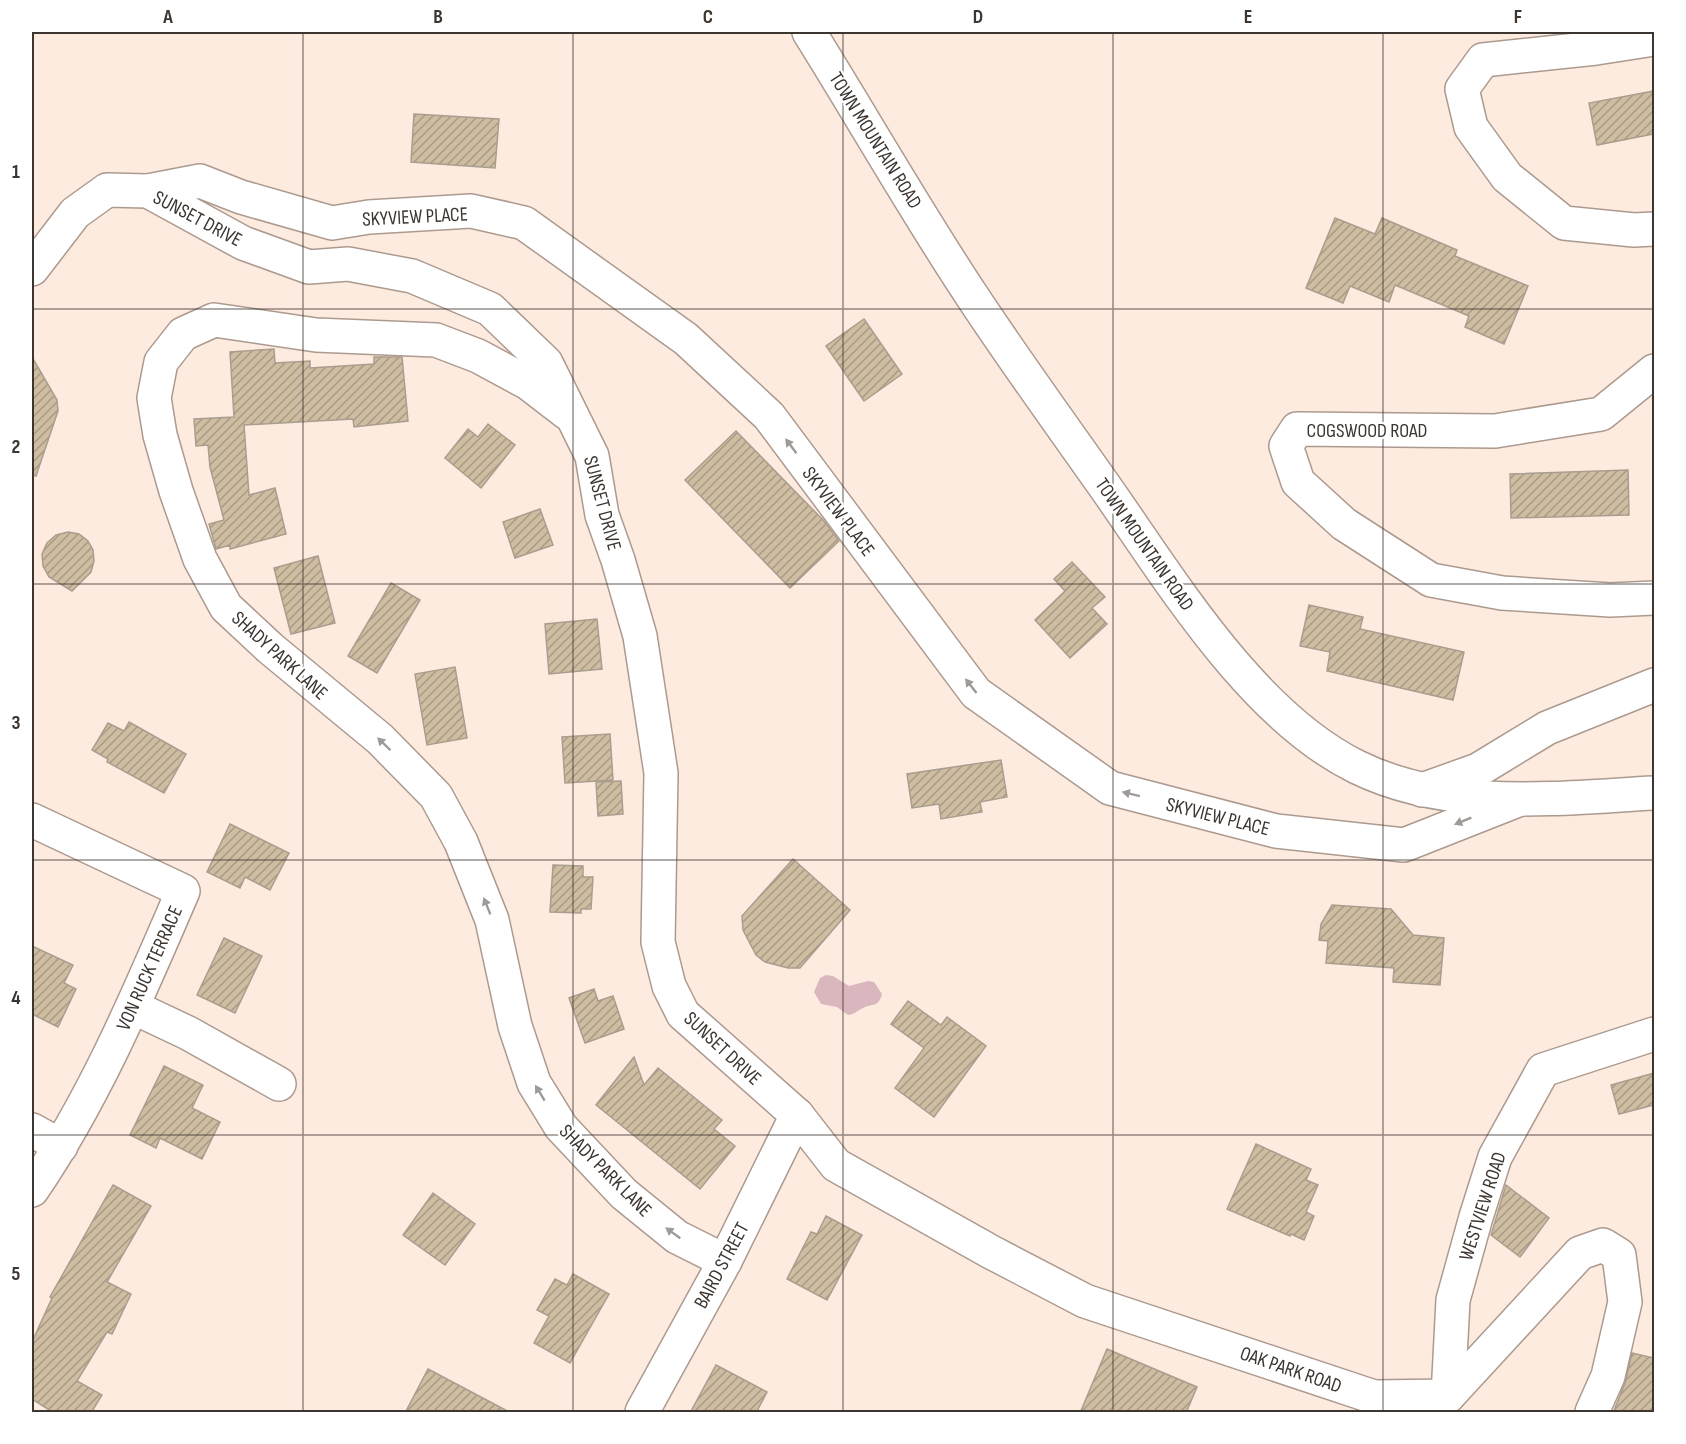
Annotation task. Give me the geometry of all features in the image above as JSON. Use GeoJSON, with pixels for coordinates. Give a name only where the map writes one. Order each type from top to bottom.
{"type":"FeatureCollection","features":[{"type":"Feature","properties":{"kind":"street","name":"TOWN MOUNTAIN ROAD"},"geometry":{"type":"LineString","coordinates":[[809,32],[972,297],[1215,643],[1266,698],[1313,739],[1357,767],[1422,790],[1518,800],[1654,793]]}},
{"type":"Feature","properties":{"kind":"street"},"geometry":{"type":"LineString","coordinates":[[1654,39],[1596,48],[1483,60],[1462,89],[1471,127],[1508,177],[1564,223],[1634,230],[1654,229]]}},
{"type":"Feature","properties":{"kind":"street","name":"SKYVIEW PLACE"},"geometry":{"type":"LineString","coordinates":[[148,190],[200,181],[241,197],[332,223],[369,218],[471,212],[524,223],[686,339],[769,416],[976,693],[1110,788],[1276,831],[1404,845],[1518,800]]}},
{"type":"Feature","properties":{"kind":"street","name":"SUNSET DRIVE"},"geometry":{"type":"LineString","coordinates":[[32,268],[75,213],[108,190],[148,190],[243,243],[309,267],[348,264],[412,276],[490,309],[546,363],[592,456],[602,515],[640,636],[661,773],[658,942],[669,986],[683,1014],[797,1115]]}},
{"type":"Feature","properties":{"kind":"street","name":"SHADY PARK LANE"},"geometry":{"type":"LineString","coordinates":[[572,417],[528,383],[478,356],[436,340],[316,335],[214,320],[183,334],[161,362],[154,398],[160,435],[176,491],[200,559],[226,607],[270,648],[380,740],[436,796],[461,843],[492,920],[515,1026],[534,1083],[561,1127],[624,1194],[677,1237],[725,1261]]}},
{"type":"Feature","properties":{"kind":"street","name":"COGSWOOD ROAD"},"geometry":{"type":"LineString","coordinates":[[1654,372],[1601,414],[1496,431],[1297,429],[1286,446],[1298,482],[1344,524],[1431,580],[1502,593],[1610,600],[1654,598]]}},
{"type":"Feature","properties":{"kind":"street"},"geometry":{"type":"LineString","coordinates":[[1422,790],[1478,770],[1547,728],[1654,685]]}},
{"type":"Feature","properties":{"kind":"street","name":"VON RUCK TERRACE"},"geometry":{"type":"LineString","coordinates":[[32,820],[183,891],[133,1007],[62,1146],[32,1190]]}},
{"type":"Feature","properties":{"kind":"street"},"geometry":{"type":"LineString","coordinates":[[133,1007],[188,1033],[279,1084]]}},
{"type":"Feature","properties":{"kind":"street","name":"WESTVIEW ROAD"},"geometry":{"type":"LineString","coordinates":[[1448,1396],[1453,1300],[1476,1217],[1495,1157],[1543,1070],[1654,1034]]}},
{"type":"Feature","properties":{"kind":"street","name":"BAIRD STREET"},"geometry":{"type":"LineString","coordinates":[[642,1413],[725,1261],[797,1115]]}},
{"type":"Feature","properties":{"kind":"street","name":"OAK PARK ROAD"},"geometry":{"type":"LineString","coordinates":[[797,1115],[836,1165],[991,1252],[1085,1301],[1374,1397],[1448,1396]]}},
{"type":"Feature","properties":{"kind":"street"},"geometry":{"type":"LineString","coordinates":[[32,1130],[62,1146]]}},
{"type":"Feature","properties":{"kind":"street"},"geometry":{"type":"LineString","coordinates":[[1448,1396],[1580,1253],[1603,1245],[1619,1255],[1625,1302],[1608,1376],[1592,1413]]}},
{"type":"Feature","properties":{"kind":"shaded area"},"geometry":{"type":"Polygon","coordinates":[[[826,975],[833,976],[849,986],[868,981],[874,982],[882,994],[875,1004],[848,1015],[837,1007],[821,1004],[814,992],[820,978],[826,975]]]}},
{"type":"Feature","properties":{"kind":"building"},"geometry":{"type":"Polygon","coordinates":[[[1654,91],[1654,134],[1597,145],[1589,103],[1654,91]]]}},
{"type":"Feature","properties":{"kind":"building"},"geometry":{"type":"Polygon","coordinates":[[[414,114],[499,119],[495,168],[411,162],[414,114]]]}},
{"type":"Feature","properties":{"kind":"building"},"geometry":{"type":"Polygon","coordinates":[[[1335,218],[1375,234],[1382,218],[1457,250],[1455,256],[1528,286],[1504,344],[1465,327],[1469,316],[1395,285],[1389,302],[1350,286],[1343,303],[1306,288],[1335,218]]]}},
{"type":"Feature","properties":{"kind":"building"},"geometry":{"type":"Polygon","coordinates":[[[864,319],[902,374],[864,401],[826,346],[864,319]]]}},
{"type":"Feature","properties":{"kind":"building"},"geometry":{"type":"Polygon","coordinates":[[[274,349],[275,363],[310,361],[310,368],[374,364],[374,357],[402,357],[408,421],[354,427],[353,419],[244,425],[249,495],[275,488],[286,534],[230,549],[230,545],[216,549],[209,524],[224,520],[210,467],[208,445],[196,446],[194,419],[234,417],[230,352],[274,349]]]}},
{"type":"Feature","properties":{"kind":"building"},"geometry":{"type":"Polygon","coordinates":[[[32,357],[57,400],[58,411],[36,476],[32,475],[32,357]]]}},
{"type":"Feature","properties":{"kind":"building"},"geometry":{"type":"Polygon","coordinates":[[[488,424],[515,445],[481,488],[445,458],[468,429],[478,437],[488,424]]]}},
{"type":"Feature","properties":{"kind":"building"},"geometry":{"type":"Polygon","coordinates":[[[736,431],[824,521],[839,541],[790,588],[685,480],[736,431]]]}},
{"type":"Feature","properties":{"kind":"building"},"geometry":{"type":"Polygon","coordinates":[[[1628,470],[1629,515],[1511,518],[1510,474],[1628,470]]]}},
{"type":"Feature","properties":{"kind":"building"},"geometry":{"type":"Polygon","coordinates":[[[540,509],[553,545],[515,558],[503,522],[540,509]]]}},
{"type":"Feature","properties":{"kind":"building"},"geometry":{"type":"Polygon","coordinates":[[[68,532],[79,534],[88,541],[93,550],[94,561],[91,572],[72,591],[49,577],[43,566],[42,554],[47,543],[56,535],[68,532]]]}},
{"type":"Feature","properties":{"kind":"building"},"geometry":{"type":"Polygon","coordinates":[[[318,556],[335,623],[291,634],[274,568],[318,556]]]}},
{"type":"Feature","properties":{"kind":"building"},"geometry":{"type":"Polygon","coordinates":[[[1072,562],[1105,597],[1092,608],[1107,624],[1070,658],[1035,620],[1065,591],[1054,579],[1072,562]]]}},
{"type":"Feature","properties":{"kind":"building"},"geometry":{"type":"Polygon","coordinates":[[[391,583],[420,600],[377,673],[348,656],[391,583]]]}},
{"type":"Feature","properties":{"kind":"building"},"geometry":{"type":"Polygon","coordinates":[[[1309,605],[1363,617],[1360,629],[1464,652],[1453,700],[1327,671],[1330,652],[1300,646],[1309,605]]]}},
{"type":"Feature","properties":{"kind":"building"},"geometry":{"type":"Polygon","coordinates":[[[597,619],[602,669],[549,674],[545,624],[597,619]]]}},
{"type":"Feature","properties":{"kind":"building"},"geometry":{"type":"Polygon","coordinates":[[[455,667],[467,738],[427,745],[415,674],[455,667]]]}},
{"type":"Feature","properties":{"kind":"building"},"geometry":{"type":"Polygon","coordinates":[[[129,722],[186,754],[164,793],[107,762],[108,759],[92,750],[108,723],[124,731],[129,722]]]}},
{"type":"Feature","properties":{"kind":"building"},"geometry":{"type":"Polygon","coordinates":[[[610,734],[613,780],[565,783],[562,737],[610,734]]]}},
{"type":"Feature","properties":{"kind":"building"},"geometry":{"type":"Polygon","coordinates":[[[1001,760],[1007,797],[980,802],[982,812],[941,819],[939,804],[912,808],[907,774],[1001,760]]]}},
{"type":"Feature","properties":{"kind":"building"},"geometry":{"type":"Polygon","coordinates":[[[621,781],[623,814],[598,816],[596,782],[621,781]]]}},
{"type":"Feature","properties":{"kind":"building"},"geometry":{"type":"Polygon","coordinates":[[[230,824],[289,853],[270,890],[245,877],[240,888],[207,872],[230,824]]]}},
{"type":"Feature","properties":{"kind":"building"},"geometry":{"type":"Polygon","coordinates":[[[793,859],[850,910],[800,968],[788,968],[765,962],[756,955],[743,930],[742,916],[793,859]]]}},
{"type":"Feature","properties":{"kind":"building"},"geometry":{"type":"Polygon","coordinates":[[[553,865],[583,866],[583,877],[593,877],[591,909],[581,909],[581,913],[550,912],[553,865]]]}},
{"type":"Feature","properties":{"kind":"building"},"geometry":{"type":"Polygon","coordinates":[[[1332,905],[1391,909],[1413,935],[1444,938],[1440,985],[1393,982],[1394,968],[1326,963],[1328,941],[1319,940],[1321,924],[1332,905]]]}},
{"type":"Feature","properties":{"kind":"building"},"geometry":{"type":"Polygon","coordinates":[[[224,938],[262,956],[235,1013],[197,995],[224,938]]]}},
{"type":"Feature","properties":{"kind":"building"},"geometry":{"type":"Polygon","coordinates":[[[32,946],[73,965],[64,983],[76,989],[58,1027],[32,1014],[32,946]]]}},
{"type":"Feature","properties":{"kind":"building"},"geometry":{"type":"Polygon","coordinates":[[[594,989],[598,1001],[613,996],[624,1029],[585,1043],[569,998],[594,989]]]}},
{"type":"Feature","properties":{"kind":"building"},"geometry":{"type":"Polygon","coordinates":[[[908,1001],[941,1025],[947,1017],[986,1046],[934,1117],[895,1088],[924,1048],[891,1024],[908,1001]]]}},
{"type":"Feature","properties":{"kind":"building"},"geometry":{"type":"Polygon","coordinates":[[[634,1057],[644,1085],[658,1068],[722,1120],[714,1129],[735,1146],[700,1189],[596,1105],[634,1057]]]}},
{"type":"Feature","properties":{"kind":"building"},"geometry":{"type":"Polygon","coordinates":[[[164,1066],[203,1085],[192,1108],[220,1122],[202,1159],[160,1138],[156,1148],[130,1135],[164,1066]]]}},
{"type":"Feature","properties":{"kind":"building"},"geometry":{"type":"Polygon","coordinates":[[[1654,1073],[1654,1105],[1619,1114],[1611,1085],[1654,1073]]]}},
{"type":"Feature","properties":{"kind":"building"},"geometry":{"type":"Polygon","coordinates":[[[1256,1144],[1311,1169],[1306,1180],[1318,1185],[1306,1212],[1314,1216],[1304,1240],[1227,1209],[1256,1144]]]}},
{"type":"Feature","properties":{"kind":"building"},"geometry":{"type":"Polygon","coordinates":[[[113,1185],[151,1206],[107,1282],[131,1294],[112,1334],[107,1332],[77,1381],[102,1395],[91,1413],[54,1413],[32,1399],[32,1342],[52,1298],[50,1297],[113,1185]]]}},
{"type":"Feature","properties":{"kind":"building"},"geometry":{"type":"Polygon","coordinates":[[[1506,1185],[1549,1218],[1520,1257],[1491,1235],[1506,1185]]]}},
{"type":"Feature","properties":{"kind":"building"},"geometry":{"type":"Polygon","coordinates":[[[433,1193],[475,1224],[445,1265],[403,1235],[433,1193]]]}},
{"type":"Feature","properties":{"kind":"building"},"geometry":{"type":"Polygon","coordinates":[[[826,1216],[862,1235],[827,1300],[787,1279],[811,1232],[817,1234],[826,1216]]]}},
{"type":"Feature","properties":{"kind":"building"},"geometry":{"type":"Polygon","coordinates":[[[573,1274],[609,1294],[570,1363],[534,1343],[549,1316],[537,1310],[555,1279],[567,1285],[573,1274]]]}},
{"type":"Feature","properties":{"kind":"building"},"geometry":{"type":"Polygon","coordinates":[[[1107,1349],[1197,1387],[1186,1413],[1080,1413],[1107,1349]]]}},
{"type":"Feature","properties":{"kind":"building"},"geometry":{"type":"Polygon","coordinates":[[[1632,1353],[1654,1358],[1654,1413],[1613,1413],[1625,1383],[1632,1353]]]}},
{"type":"Feature","properties":{"kind":"building"},"geometry":{"type":"Polygon","coordinates":[[[716,1365],[767,1392],[756,1413],[690,1413],[716,1365]]]}},
{"type":"Feature","properties":{"kind":"building"},"geometry":{"type":"Polygon","coordinates":[[[428,1369],[511,1413],[405,1413],[428,1369]]]}}]}
